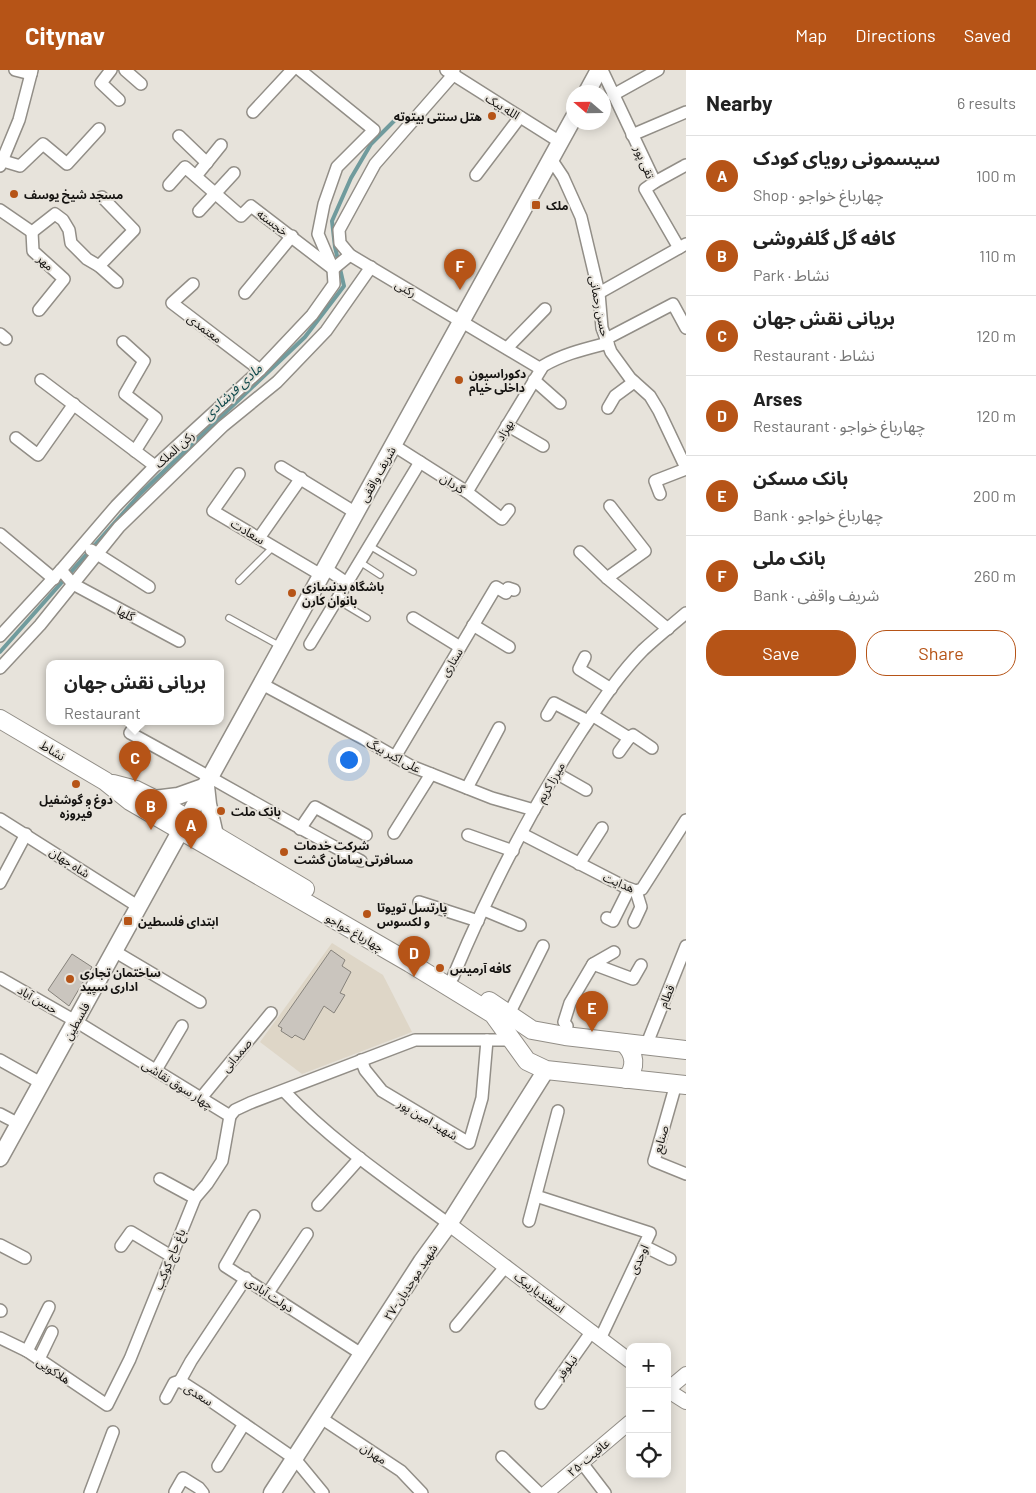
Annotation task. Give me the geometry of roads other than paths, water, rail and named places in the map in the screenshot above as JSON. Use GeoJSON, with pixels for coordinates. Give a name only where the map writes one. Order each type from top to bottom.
{"type":"FeatureCollection","features":[{"type":"Feature","properties":{"kind":"main road"},"geometry":{"type":"LineString","coordinates":[[589,82],[601,70]]}},
{"type":"Feature","properties":{"kind":"main road","name":"شریف واقفی"},"geometry":{"type":"LineString","coordinates":[[184,825],[567,130]]}},
{"type":"Feature","properties":{"kind":"main road","name":"نشاط"},"geometry":{"type":"LineString","coordinates":[[0,719],[105,781],[130,801],[184,825]]}},
{"type":"Feature","properties":{"kind":"main road","name":"نشاط"},"geometry":{"type":"LineString","coordinates":[[105,781],[136,790],[154,799],[184,825]]}},
{"type":"Feature","properties":{"kind":"main road"},"geometry":{"type":"LineString","coordinates":[[154,799],[178,796],[208,781],[208,804],[215,835]]}},
{"type":"Feature","properties":{"kind":"main road","name":"چهارباغ خواجو"},"geometry":{"type":"LineString","coordinates":[[184,825],[215,835],[466,984],[532,1030],[565,1036],[686,1050]]}},
{"type":"Feature","properties":{"kind":"main road","name":"چهارباغ خواجو"},"geometry":{"type":"LineString","coordinates":[[184,825],[493,1014],[527,1061],[546,1070],[681,1085]]}},
{"type":"Feature","properties":{"kind":"main road","name":"فلسطین"},"geometry":{"type":"LineString","coordinates":[[0,1158],[184,825]]}},
{"type":"Feature","properties":{"kind":"main road"},"geometry":{"type":"LineString","coordinates":[[515,1044],[525,1031],[532,1030]]}},
{"type":"Feature","properties":{"kind":"main road"},"geometry":{"type":"LineString","coordinates":[[624,1043],[631,1050],[634,1062],[632,1071],[626,1079]]}},
{"type":"Feature","properties":{"kind":"main road","name":"۲۷-شهید موحدیان"},"geometry":{"type":"LineString","coordinates":[[272,1493],[546,1070]]}},
{"type":"Feature","properties":{"kind":"street"},"geometry":{"type":"LineString","coordinates":[[15,70],[31,72],[19,120],[1,162],[20,166],[43,144],[67,164],[99,129]]}},
{"type":"Feature","properties":{"kind":"street"},"geometry":{"type":"LineString","coordinates":[[111,70],[100,83],[119,100]]}},
{"type":"Feature","properties":{"kind":"street"},"geometry":{"type":"LineString","coordinates":[[125,70],[141,84]]}},
{"type":"Feature","properties":{"kind":"street"},"geometry":{"type":"LineString","coordinates":[[253,112],[292,70]]}},
{"type":"Feature","properties":{"kind":"street"},"geometry":{"type":"LineString","coordinates":[[300,70],[374,130],[337,167],[324,204],[318,234],[333,269],[350,255],[340,244],[339,230],[374,164],[451,72]]}},
{"type":"Feature","properties":{"kind":"street","name":"تقی پور"},"geometry":{"type":"LineString","coordinates":[[601,70],[655,182],[645,189],[682,246]]}},
{"type":"Feature","properties":{"kind":"street"},"geometry":{"type":"LineString","coordinates":[[613,95],[658,70]]}},
{"type":"Feature","properties":{"kind":"street","name":"الله بیک"},"geometry":{"type":"LineString","coordinates":[[451,72],[560,142]]}},
{"type":"Feature","properties":{"kind":"street"},"geometry":{"type":"LineString","coordinates":[[632,135],[686,112]]}},
{"type":"Feature","properties":{"kind":"street"},"geometry":{"type":"LineString","coordinates":[[476,175],[520,117]]}},
{"type":"Feature","properties":{"kind":"street"},"geometry":{"type":"LineString","coordinates":[[179,136],[207,163]]}},
{"type":"Feature","properties":{"kind":"street"},"geometry":{"type":"LineString","coordinates":[[169,186],[185,167],[196,176],[221,145]]}},
{"type":"Feature","properties":{"kind":"street","name":"حسن رحمانی"},"geometry":{"type":"LineString","coordinates":[[551,159],[563,177],[581,217],[599,293],[602,328],[611,352],[634,382],[650,396],[659,410],[686,468]]}},
{"type":"Feature","properties":{"kind":"street"},"geometry":{"type":"LineString","coordinates":[[655,182],[686,165]]}},
{"type":"Feature","properties":{"kind":"street"},"geometry":{"type":"LineString","coordinates":[[199,211],[234,173]]}},
{"type":"Feature","properties":{"kind":"street","name":"خجسته"},"geometry":{"type":"LineString","coordinates":[[196,176],[240,216],[251,206],[333,269]]}},
{"type":"Feature","properties":{"kind":"street"},"geometry":{"type":"LineString","coordinates":[[99,266],[134,230],[102,197]]}},
{"type":"Feature","properties":{"kind":"street"},"geometry":{"type":"LineString","coordinates":[[0,210],[32,232],[56,214],[69,230],[70,243],[117,282]]}},
{"type":"Feature","properties":{"kind":"street","name":"مهر"},"geometry":{"type":"LineString","coordinates":[[32,232],[33,251],[64,279],[38,310]]}},
{"type":"Feature","properties":{"kind":"street"},"geometry":{"type":"LineString","coordinates":[[245,293],[292,236]]}},
{"type":"Feature","properties":{"kind":"street"},"geometry":{"type":"LineString","coordinates":[[599,293],[682,246]]}},
{"type":"Feature","properties":{"kind":"street","name":"رکنی"},"geometry":{"type":"LineString","coordinates":[[350,255],[462,321]]}},
{"type":"Feature","properties":{"kind":"street","name":"رکن الملک"},"geometry":{"type":"LineString","coordinates":[[0,668],[40,625],[119,527],[223,426],[277,382],[329,328],[371,268]]}},
{"type":"Feature","properties":{"kind":"street","name":"رکن الملک"},"geometry":{"type":"LineString","coordinates":[[0,636],[155,466],[260,370],[312,315],[334,284],[333,269]]}},
{"type":"Feature","properties":{"kind":"street","name":"معتمدی"},"geometry":{"type":"LineString","coordinates":[[193,284],[172,304],[260,370]]}},
{"type":"Feature","properties":{"kind":"street"},"geometry":{"type":"LineString","coordinates":[[607,341],[673,304],[686,328]]}},
{"type":"Feature","properties":{"kind":"street"},"geometry":{"type":"LineString","coordinates":[[507,348],[545,309]]}},
{"type":"Feature","properties":{"kind":"street"},"geometry":{"type":"LineString","coordinates":[[312,315],[329,328]]}},
{"type":"Feature","properties":{"kind":"street"},"geometry":{"type":"LineString","coordinates":[[462,321],[541,369]]}},
{"type":"Feature","properties":{"kind":"street","name":"بهزاد"},"geometry":{"type":"LineString","coordinates":[[467,492],[541,369],[554,360],[607,341]]}},
{"type":"Feature","properties":{"kind":"street"},"geometry":{"type":"LineString","coordinates":[[123,342],[144,362],[126,394],[156,418],[135,451]]}},
{"type":"Feature","properties":{"kind":"street"},"geometry":{"type":"LineString","coordinates":[[41,380],[155,466]]}},
{"type":"Feature","properties":{"kind":"street"},"geometry":{"type":"LineString","coordinates":[[534,380],[560,402]]}},
{"type":"Feature","properties":{"kind":"street"},"geometry":{"type":"LineString","coordinates":[[608,408],[615,396],[634,382]]}},
{"type":"Feature","properties":{"kind":"street"},"geometry":{"type":"LineString","coordinates":[[16,438],[38,454],[74,404]]}},
{"type":"Feature","properties":{"kind":"street"},"geometry":{"type":"LineString","coordinates":[[507,425],[543,446]]}},
{"type":"Feature","properties":{"kind":"street","name":"گردان"},"geometry":{"type":"LineString","coordinates":[[393,445],[467,492],[502,519],[509,510]]}},
{"type":"Feature","properties":{"kind":"street"},"geometry":{"type":"LineString","coordinates":[[310,644],[420,462]]}},
{"type":"Feature","properties":{"kind":"street"},"geometry":{"type":"LineString","coordinates":[[281,467],[356,513]]}},
{"type":"Feature","properties":{"kind":"street"},"geometry":{"type":"LineString","coordinates":[[660,494],[655,481],[686,468]]}},
{"type":"Feature","properties":{"kind":"street","name":"سعادت"},"geometry":{"type":"LineString","coordinates":[[239,474],[213,511],[273,546],[323,572]]}},
{"type":"Feature","properties":{"kind":"street"},"geometry":{"type":"LineString","coordinates":[[259,538],[301,478]]}},
{"type":"Feature","properties":{"kind":"street"},"geometry":{"type":"LineString","coordinates":[[122,500],[133,513]]}},
{"type":"Feature","properties":{"kind":"street"},"geometry":{"type":"LineString","coordinates":[[607,578],[645,552],[610,506]]}},
{"type":"Feature","properties":{"kind":"street"},"geometry":{"type":"LineString","coordinates":[[0,534],[73,584]]}},
{"type":"Feature","properties":{"kind":"street"},"geometry":{"type":"LineString","coordinates":[[84,544],[149,587]]}},
{"type":"Feature","properties":{"kind":"street"},"geometry":{"type":"LineString","coordinates":[[580,552],[607,578],[668,629]]}},
{"type":"Feature","properties":{"kind":"street"},"geometry":{"type":"LineString","coordinates":[[323,572],[347,583]]}},
{"type":"Feature","properties":{"kind":"street","name":"گلها"},"geometry":{"type":"LineString","coordinates":[[73,584],[180,641]]}},
{"type":"Feature","properties":{"kind":"street","name":"ستاری"},"geometry":{"type":"LineString","coordinates":[[395,757],[496,588],[506,593],[508,588],[514,590]]}},
{"type":"Feature","properties":{"kind":"street","name":"میرزا کریم"},"geometry":{"type":"LineString","coordinates":[[453,977],[478,921],[534,810],[590,718],[611,689],[643,651],[686,613]]}},
{"type":"Feature","properties":{"kind":"street"},"geometry":{"type":"LineString","coordinates":[[413,618],[460,647]]}},
{"type":"Feature","properties":{"kind":"street"},"geometry":{"type":"LineString","coordinates":[[473,626],[509,646]]}},
{"type":"Feature","properties":{"kind":"street"},"geometry":{"type":"LineString","coordinates":[[585,657],[579,669],[611,689]]}},
{"type":"Feature","properties":{"kind":"street","name":"علی اکبر بیگ"},"geometry":{"type":"LineString","coordinates":[[262,684],[411,766],[492,798],[534,810]]}},
{"type":"Feature","properties":{"kind":"street"},"geometry":{"type":"LineString","coordinates":[[547,715],[554,703],[590,718],[629,738]]}},
{"type":"Feature","properties":{"kind":"street"},"geometry":{"type":"LineString","coordinates":[[135,725],[130,733],[208,781],[361,861]]}},
{"type":"Feature","properties":{"kind":"street"},"geometry":{"type":"LineString","coordinates":[[467,788],[499,728]]}},
{"type":"Feature","properties":{"kind":"street"},"geometry":{"type":"LineString","coordinates":[[620,752],[633,734],[652,748]]}},
{"type":"Feature","properties":{"kind":"street"},"geometry":{"type":"LineString","coordinates":[[556,773],[586,790]]}},
{"type":"Feature","properties":{"kind":"street"},"geometry":{"type":"LineString","coordinates":[[394,833],[431,774]]}},
{"type":"Feature","properties":{"kind":"street"},"geometry":{"type":"LineString","coordinates":[[300,829],[315,808],[366,835]]}},
{"type":"Feature","properties":{"kind":"street","name":"شاه جهان"},"geometry":{"type":"LineString","coordinates":[[0,819],[139,907]]}},
{"type":"Feature","properties":{"kind":"street"},"geometry":{"type":"LineString","coordinates":[[680,824],[686,842]]}},
{"type":"Feature","properties":{"kind":"street","name":"هدایت"},"geometry":{"type":"LineString","coordinates":[[522,834],[632,890],[642,890],[680,824]]}},
{"type":"Feature","properties":{"kind":"street"},"geometry":{"type":"LineString","coordinates":[[579,864],[602,828]]}},
{"type":"Feature","properties":{"kind":"street"},"geometry":{"type":"LineString","coordinates":[[0,883],[26,834]]}},
{"type":"Feature","properties":{"kind":"street"},"geometry":{"type":"LineString","coordinates":[[468,835],[513,851]]}},
{"type":"Feature","properties":{"kind":"street"},"geometry":{"type":"LineString","coordinates":[[607,918],[613,921],[632,890]]}},
{"type":"Feature","properties":{"kind":"street"},"geometry":{"type":"LineString","coordinates":[[632,890],[641,907],[634,922]]}},
{"type":"Feature","properties":{"kind":"street"},"geometry":{"type":"LineString","coordinates":[[419,902],[478,921]]}},
{"type":"Feature","properties":{"kind":"street"},"geometry":{"type":"LineString","coordinates":[[484,910],[520,926]]}},
{"type":"Feature","properties":{"kind":"street"},"geometry":{"type":"LineString","coordinates":[[509,1014],[543,946]]}},
{"type":"Feature","properties":{"kind":"street","name":"قطام"},"geometry":{"type":"LineString","coordinates":[[646,1046],[686,946]]}},
{"type":"Feature","properties":{"kind":"street"},"geometry":{"type":"LineString","coordinates":[[116,951],[200,1002]]}},
{"type":"Feature","properties":{"kind":"street"},"geometry":{"type":"LineString","coordinates":[[565,1036],[567,1026],[564,1022],[593,964],[614,952]]}},
{"type":"Feature","properties":{"kind":"street"},"geometry":{"type":"LineString","coordinates":[[593,964],[633,978],[641,965]]}},
{"type":"Feature","properties":{"kind":"street","name":"حسن آباد"},"geometry":{"type":"LineString","coordinates":[[0,978],[76,1022]]}},
{"type":"Feature","properties":{"kind":"street","name":"صمدانی"},"geometry":{"type":"LineString","coordinates":[[201,1098],[271,1012]]}},
{"type":"Feature","properties":{"kind":"street","name":"چهار سوق نقاشی"},"geometry":{"type":"LineString","coordinates":[[76,1022],[230,1116]]}},
{"type":"Feature","properties":{"kind":"street"},"geometry":{"type":"LineString","coordinates":[[156,1070],[182,1026]]}},
{"type":"Feature","properties":{"kind":"street"},"geometry":{"type":"LineString","coordinates":[[230,1116],[235,1110],[415,1040],[487,1040],[515,1044]]}},
{"type":"Feature","properties":{"kind":"street","name":"شهید امین پور"},"geometry":{"type":"LineString","coordinates":[[361,1060],[364,1070],[382,1091],[468,1142],[482,1098],[487,1040]]}},
{"type":"Feature","properties":{"kind":"street"},"geometry":{"type":"LineString","coordinates":[[0,1060],[41,1083]]}},
{"type":"Feature","properties":{"kind":"street","name":"صنایع"},"geometry":{"type":"LineString","coordinates":[[681,1085],[654,1161],[686,1174]]}},
{"type":"Feature","properties":{"kind":"street"},"geometry":{"type":"LineString","coordinates":[[284,1091],[301,1109],[360,1158],[448,1224]]}},
{"type":"Feature","properties":{"kind":"street"},"geometry":{"type":"LineString","coordinates":[[529,1221],[558,1111]]}},
{"type":"Feature","properties":{"kind":"street"},"geometry":{"type":"LineString","coordinates":[[0,1114],[19,1124]]}},
{"type":"Feature","properties":{"kind":"street","name":"باغ حاج کوکب"},"geometry":{"type":"LineString","coordinates":[[107,1405],[130,1359],[194,1198],[207,1184],[222,1161],[230,1116]]}},
{"type":"Feature","properties":{"kind":"street"},"geometry":{"type":"LineString","coordinates":[[318,1204],[360,1158]]}},
{"type":"Feature","properties":{"kind":"street"},"geometry":{"type":"LineString","coordinates":[[160,1179],[194,1198]]}},
{"type":"Feature","properties":{"kind":"street","name":"اوحدی"},"geometry":{"type":"LineString","coordinates":[[536,1196],[650,1233],[596,1335]]}},
{"type":"Feature","properties":{"kind":"street","name":"دولت آبادی"},"geometry":{"type":"LineString","coordinates":[[254,1216],[225,1266],[363,1355]]}},
{"type":"Feature","properties":{"kind":"street","name":"اسفندیاربیک"},"geometry":{"type":"LineString","coordinates":[[448,1224],[626,1358]]}},
{"type":"Feature","properties":{"kind":"street"},"geometry":{"type":"LineString","coordinates":[[121,1246],[131,1232],[170,1256]]}},
{"type":"Feature","properties":{"kind":"street"},"geometry":{"type":"LineString","coordinates":[[268,1293],[307,1234]]}},
{"type":"Feature","properties":{"kind":"street"},"geometry":{"type":"LineString","coordinates":[[0,1244],[25,1258]]}},
{"type":"Feature","properties":{"kind":"street"},"geometry":{"type":"LineString","coordinates":[[644,1246],[670,1259]]}},
{"type":"Feature","properties":{"kind":"street"},"geometry":{"type":"LineString","coordinates":[[456,1326],[506,1266]]}},
{"type":"Feature","properties":{"kind":"street","name":"سعدی"},"geometry":{"type":"LineString","coordinates":[[246,1278],[191,1361],[180,1381],[295,1459],[323,1493]]}},
{"type":"Feature","properties":{"kind":"street"},"geometry":{"type":"LineString","coordinates":[[27,1351],[49,1307]]}},
{"type":"Feature","properties":{"kind":"street"},"geometry":{"type":"LineString","coordinates":[[39,1359],[52,1332]]}},
{"type":"Feature","properties":{"kind":"street","name":"نیلوفر"},"geometry":{"type":"LineString","coordinates":[[541,1403],[596,1335]]}},
{"type":"Feature","properties":{"kind":"street","name":"هلاکویی"},"geometry":{"type":"LineString","coordinates":[[0,1338],[27,1351],[107,1405]]}},
{"type":"Feature","properties":{"kind":"street"},"geometry":{"type":"LineString","coordinates":[[669,1388],[686,1374]]}},
{"type":"Feature","properties":{"kind":"street"},"geometry":{"type":"LineString","coordinates":[[166,1398],[174,1383],[180,1381]]}},
{"type":"Feature","properties":{"kind":"street"},"geometry":{"type":"LineString","coordinates":[[671,1393],[686,1402]]}},
{"type":"Feature","properties":{"kind":"street","name":"مهران"},"geometry":{"type":"LineString","coordinates":[[321,1418],[401,1471],[422,1493]]}},
{"type":"Feature","properties":{"kind":"street"},"geometry":{"type":"LineString","coordinates":[[218,1466],[244,1424]]}},
{"type":"Feature","properties":{"kind":"street","name":"۲۵-عافیت"},"geometry":{"type":"LineString","coordinates":[[546,1493],[626,1425]]}},
{"type":"Feature","properties":{"kind":"street"},"geometry":{"type":"LineString","coordinates":[[90,1493],[113,1432]]}},
{"type":"Feature","properties":{"kind":"street"},"geometry":{"type":"LineString","coordinates":[[502,1457],[539,1493]]}},
{"type":"Feature","properties":{"kind":"street"},"geometry":{"type":"LineString","coordinates":[[582,1462],[605,1493]]}},
{"type":"Feature","properties":{"kind":"street"},"geometry":{"type":"LineString","coordinates":[[175,1492],[183,1478],[199,1488],[203,1493]]}},
{"type":"Feature","properties":{"kind":"lane"},"geometry":{"type":"LineString","coordinates":[[239,581],[273,546]]}},
{"type":"Feature","properties":{"kind":"lane"},"geometry":{"type":"LineString","coordinates":[[370,546],[413,572]]}},
{"type":"Feature","properties":{"kind":"lane"},"geometry":{"type":"LineString","coordinates":[[360,562],[380,575]]}},
{"type":"Feature","properties":{"kind":"lane"},"geometry":{"type":"LineString","coordinates":[[337,600],[367,618]]}},
{"type":"Feature","properties":{"kind":"lane"},"geometry":{"type":"LineString","coordinates":[[229,618],[282,647]]}},
{"type":"Feature","properties":{"kind":"lane"},"geometry":{"type":"LineString","coordinates":[[116,951],[179,839],[184,825]]}},
{"type":"Feature","properties":{"kind":"lane"},"geometry":{"type":"LineString","coordinates":[[0,1162],[76,1022]]}},
{"type":"Feature","properties":{"kind":"waterway","name":"مادی فرشادی"},"geometry":{"type":"LineString","coordinates":[[0,652],[141,493],[305,337],[344,286],[335,247],[332,221],[351,178],[371,144],[401,114]]}},
{"type":"Feature","properties":{"kind":"place","name":"هتل سنتی بیتوته"},"geometry":{"type":"Point","coordinates":[492,116]}},
{"type":"Feature","properties":{"kind":"place","name":"مسجد شیخ یوسف"},"geometry":{"type":"Point","coordinates":[14,194]}},
{"type":"Feature","properties":{"kind":"place","name":"ملک"},"geometry":{"type":"Point","coordinates":[536,205]}},
{"type":"Feature","properties":{"kind":"place","name":"بانک ملی"},"geometry":{"type":"Point","coordinates":[460,290]}},
{"type":"Feature","properties":{"kind":"place","name":"دکوراسیون داخلی خیام"},"geometry":{"type":"Point","coordinates":[459,380]}},
{"type":"Feature","properties":{"kind":"place","name":"باشگاه بدنسازی بانوان کارن"},"geometry":{"type":"Point","coordinates":[292,593]}},
{"type":"Feature","properties":{"kind":"place","name":"بریانی نقش جهان"},"geometry":{"type":"Point","coordinates":[135,782]}},
{"type":"Feature","properties":{"kind":"place","name":"دوغ و گوشفیل فیروزه"},"geometry":{"type":"Point","coordinates":[76,784]}},
{"type":"Feature","properties":{"kind":"place","name":"بانک ملت"},"geometry":{"type":"Point","coordinates":[221,811]}},
{"type":"Feature","properties":{"kind":"place","name":"کافه گل گلفروشی"},"geometry":{"type":"Point","coordinates":[151,830]}},
{"type":"Feature","properties":{"kind":"place","name":"سیسمونی رویای کودک"},"geometry":{"type":"Point","coordinates":[191,849]}},
{"type":"Feature","properties":{"kind":"place","name":"شرکت خدمات مسافرتی سامان گشت"},"geometry":{"type":"Point","coordinates":[284,852]}},
{"type":"Feature","properties":{"kind":"place","name":"پارتسل تویوتا و لکسوس"},"geometry":{"type":"Point","coordinates":[367,914]}},
{"type":"Feature","properties":{"kind":"place","name":"ابتدای فلسطین"},"geometry":{"type":"Point","coordinates":[128,921]}},
{"type":"Feature","properties":{"kind":"place","name":"کافه آرمیس"},"geometry":{"type":"Point","coordinates":[440,968]}},
{"type":"Feature","properties":{"kind":"place","name":"Arses"},"geometry":{"type":"Point","coordinates":[414,977]}},
{"type":"Feature","properties":{"kind":"place","name":"ساختمان تجاری اداری سپید"},"geometry":{"type":"Point","coordinates":[70,979]}},
{"type":"Feature","properties":{"kind":"place","name":"بانک مسکن"},"geometry":{"type":"Point","coordinates":[592,1032]}}]}
